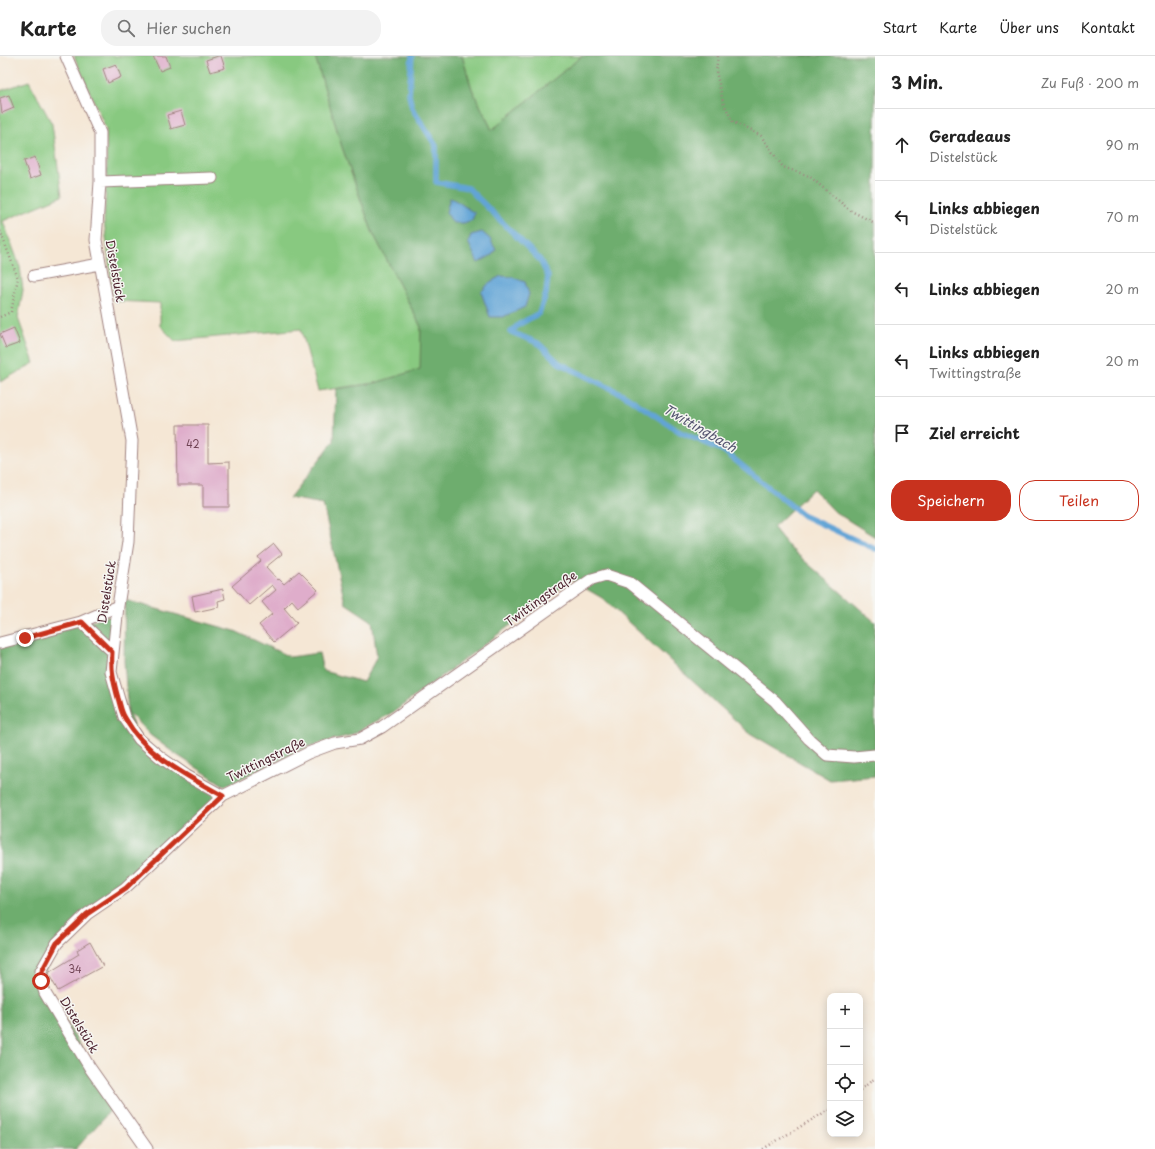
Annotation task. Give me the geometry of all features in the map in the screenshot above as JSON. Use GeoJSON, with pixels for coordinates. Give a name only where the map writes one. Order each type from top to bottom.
{"type":"FeatureCollection","features":[{"type":"Feature","properties":{"kind":"lane","name":"Distelstück"},"geometry":{"type":"LineString","coordinates":[[66,56],[100,133],[100,182],[96,240],[132,441],[128,542],[118,606],[111,672],[124,717],[139,739],[176,768],[223,796],[126,888],[87,914],[57,943],[42,971],[41,981],[45,993],[90,1068],[147,1149]]}},
{"type":"Feature","properties":{"kind":"lane"},"geometry":{"type":"LineString","coordinates":[[100,182],[212,178]]}},
{"type":"Feature","properties":{"kind":"lane"},"geometry":{"type":"LineString","coordinates":[[34,276],[100,264]]}},
{"type":"Feature","properties":{"kind":"lane","name":"Twittingstraße"},"geometry":{"type":"LineString","coordinates":[[223,796],[308,753],[335,743],[360,739],[382,727],[592,579],[606,575],[630,583],[702,641],[775,701],[808,739],[827,755],[854,757],[875,755]]}},
{"type":"Feature","properties":{"kind":"lane"},"geometry":{"type":"LineString","coordinates":[[0,643],[82,622],[118,606]]}},
{"type":"Feature","properties":{"kind":"lane"},"geometry":{"type":"LineString","coordinates":[[82,622],[112,652]]}},
{"type":"Feature","properties":{"kind":"path"},"geometry":{"type":"LineString","coordinates":[[718,56],[716,71],[723,102],[734,122],[761,136],[783,167],[809,176],[851,211],[875,223]]}},
{"type":"Feature","properties":{"kind":"path"},"geometry":{"type":"LineString","coordinates":[[0,231],[18,278],[11,312],[0,316]]}},
{"type":"Feature","properties":{"kind":"path"},"geometry":{"type":"LineString","coordinates":[[863,1088],[875,1078]]}},
{"type":"Feature","properties":{"kind":"path"},"geometry":{"type":"LineString","coordinates":[[763,1149],[827,1111]]}},
{"type":"Feature","properties":{"kind":"green space"},"geometry":{"type":"Polygon","coordinates":[[[74,56],[315,56],[342,147],[372,231],[421,327],[421,369],[375,383],[318,391],[301,329],[175,341],[160,326],[160,303],[114,301],[104,221],[107,173],[106,129],[74,56]]]}},
{"type":"Feature","properties":{"kind":"green space"},"geometry":{"type":"Polygon","coordinates":[[[315,56],[462,56],[472,89],[492,130],[582,56],[875,56],[875,537],[835,512],[813,489],[773,527],[790,548],[875,622],[875,776],[830,780],[748,732],[602,598],[571,580],[395,711],[351,735],[307,747],[225,786],[174,753],[150,735],[128,712],[124,661],[125,600],[235,631],[290,657],[319,653],[323,671],[363,682],[377,657],[372,621],[345,603],[323,504],[289,498],[334,441],[336,389],[375,383],[420,369],[421,327],[372,231],[342,147],[315,56]]]}},
{"type":"Feature","properties":{"kind":"green space"},"geometry":{"type":"Polygon","coordinates":[[[462,56],[582,56],[492,130],[472,89],[462,56]]]}},
{"type":"Feature","properties":{"kind":"green space"},"geometry":{"type":"Polygon","coordinates":[[[29,81],[52,124],[62,196],[3,221],[20,267],[23,290],[18,318],[34,363],[0,382],[0,91],[29,81]]]}},
{"type":"Feature","properties":{"kind":"green space"},"geometry":{"type":"Polygon","coordinates":[[[110,616],[113,640],[111,672],[139,739],[223,796],[57,943],[41,981],[116,1104],[76,1149],[0,1149],[0,648],[110,616]]]}},
{"type":"Feature","properties":{"kind":"water"},"geometry":{"type":"Polygon","coordinates":[[[450,198],[475,213],[472,220],[464,223],[453,223],[446,212],[450,198]]]}},
{"type":"Feature","properties":{"kind":"water"},"geometry":{"type":"Polygon","coordinates":[[[482,232],[490,239],[496,250],[492,255],[478,263],[468,242],[471,235],[482,232]]]}},
{"type":"Feature","properties":{"kind":"water"},"geometry":{"type":"Polygon","coordinates":[[[501,276],[512,277],[525,282],[529,294],[525,307],[503,317],[490,317],[481,292],[490,282],[501,276]]]}},
{"type":"Feature","properties":{"kind":"building"},"geometry":{"type":"Polygon","coordinates":[[[153,56],[166,56],[170,67],[160,71],[153,56]]]}},
{"type":"Feature","properties":{"kind":"building"},"geometry":{"type":"Polygon","coordinates":[[[221,56],[225,68],[210,72],[206,60],[221,56]]]}},
{"type":"Feature","properties":{"kind":"building"},"geometry":{"type":"Polygon","coordinates":[[[116,64],[121,77],[108,83],[103,69],[116,64]]]}},
{"type":"Feature","properties":{"kind":"building"},"geometry":{"type":"Polygon","coordinates":[[[9,95],[14,108],[2,113],[0,98],[9,95]]]}},
{"type":"Feature","properties":{"kind":"building"},"geometry":{"type":"Polygon","coordinates":[[[181,111],[185,125],[171,129],[167,115],[181,111]]]}},
{"type":"Feature","properties":{"kind":"building"},"geometry":{"type":"Polygon","coordinates":[[[35,157],[41,175],[30,179],[24,161],[35,157]]]}},
{"type":"Feature","properties":{"kind":"building"},"geometry":{"type":"Polygon","coordinates":[[[14,328],[20,343],[6,348],[0,334],[14,328]]]}},
{"type":"Feature","properties":{"kind":"building"},"geometry":{"type":"Polygon","coordinates":[[[177,425],[208,425],[208,463],[229,462],[229,507],[203,507],[203,485],[178,485],[177,425]]]}},
{"type":"Feature","properties":{"kind":"building"},"geometry":{"type":"Polygon","coordinates":[[[274,544],[282,554],[266,567],[278,580],[279,579],[284,584],[299,571],[318,590],[298,607],[292,600],[284,608],[297,623],[274,642],[259,625],[272,614],[262,602],[276,590],[272,585],[249,605],[232,586],[261,561],[258,557],[274,544]]]}},
{"type":"Feature","properties":{"kind":"building"},"geometry":{"type":"Polygon","coordinates":[[[223,589],[225,599],[218,601],[219,607],[195,612],[192,596],[223,589]]]}},
{"type":"Feature","properties":{"kind":"building"},"geometry":{"type":"Polygon","coordinates":[[[90,942],[103,966],[58,991],[48,973],[79,954],[77,950],[90,942]]]}},
{"type":"Feature","properties":{"kind":"waterway","name":"Twittingbach"},"geometry":{"type":"LineString","coordinates":[[412,56],[409,95],[412,108],[436,146],[436,182],[468,188],[540,260],[548,276],[546,294],[539,313],[518,325],[511,332],[538,343],[559,363],[626,396],[680,432],[724,451],[804,516],[875,549]]}},
{"type":"Feature","properties":{"kind":"route"},"geometry":{"type":"LineString","coordinates":[[25,638],[82,622],[112,652],[111,672],[124,717],[139,739],[160,757],[187,776],[223,796],[126,888],[87,914],[57,943],[42,971],[41,981]]}}]}
